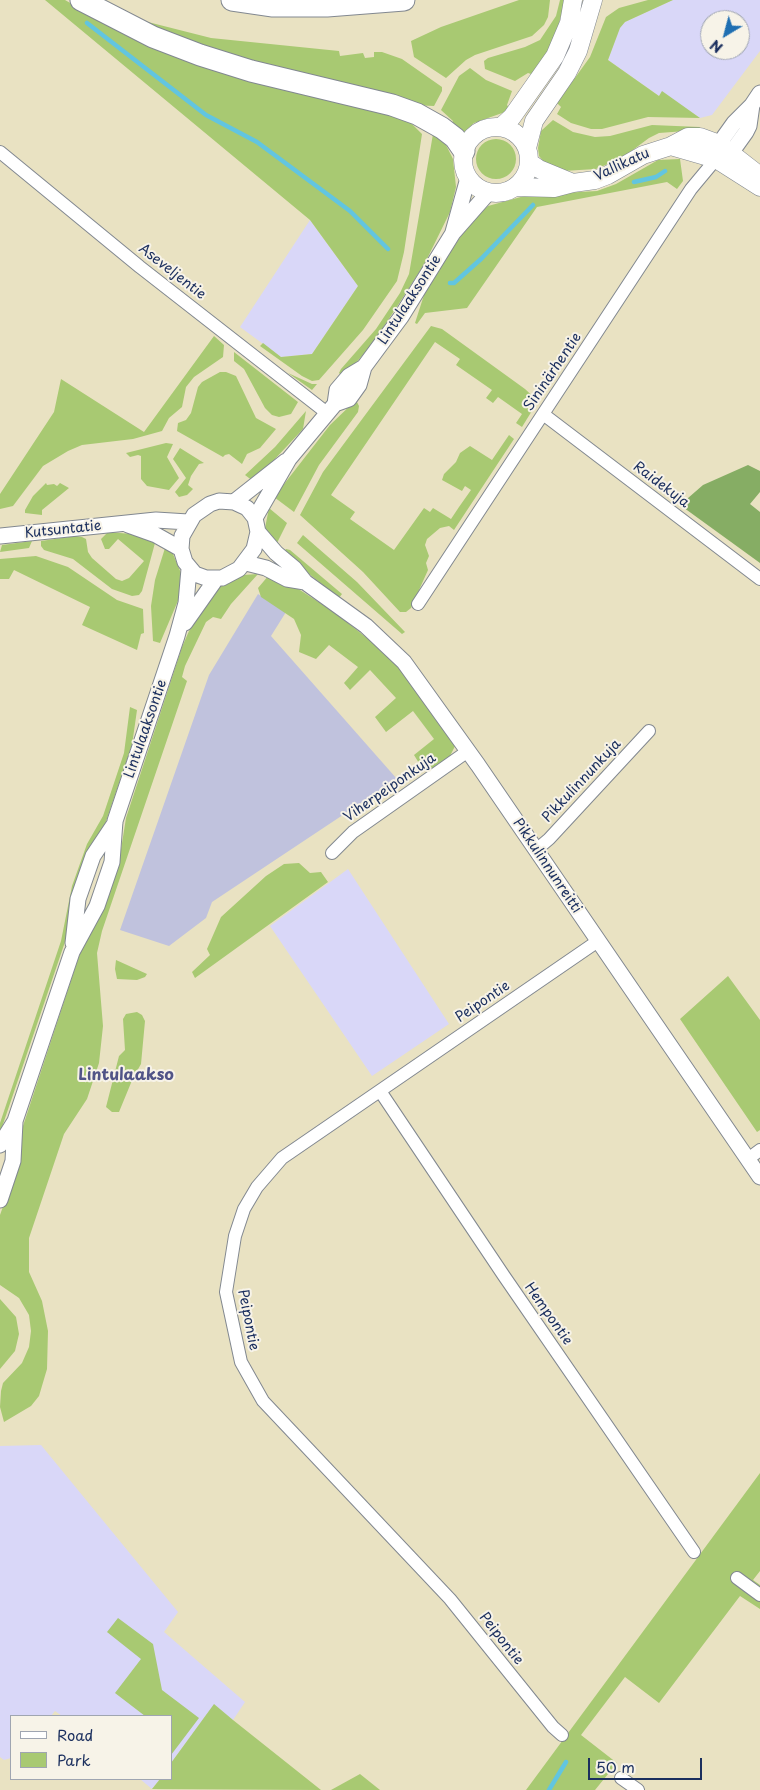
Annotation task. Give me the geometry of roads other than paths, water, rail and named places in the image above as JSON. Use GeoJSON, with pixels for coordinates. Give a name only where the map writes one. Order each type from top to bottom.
{"type":"FeatureCollection","features":[{"type":"Feature","properties":{"kind":"highway"},"geometry":{"type":"LineString","coordinates":[[81,0],[153,37],[251,72],[392,105],[416,114],[442,128],[454,138],[464,151]]}},
{"type":"Feature","properties":{"kind":"highway"},"geometry":{"type":"LineString","coordinates":[[232,0],[273,6],[327,6],[404,0]]}},
{"type":"Feature","properties":{"kind":"main road"},"geometry":{"type":"LineString","coordinates":[[500,127],[518,108],[555,56],[564,38],[573,0]]}},
{"type":"Feature","properties":{"kind":"main road"},"geometry":{"type":"LineString","coordinates":[[573,183],[539,169],[528,155],[516,134],[500,127],[493,127],[478,132],[472,137],[464,151],[463,160],[468,178],[474,184],[489,192],[507,191],[515,187],[525,176],[528,155],[534,121],[578,51],[593,0]]}},
{"type":"Feature","properties":{"kind":"main road","name":"Vallikatu"},"geometry":{"type":"LineString","coordinates":[[515,187],[554,188],[595,180],[608,176],[643,155],[671,146],[722,152],[760,176]]}},
{"type":"Feature","properties":{"kind":"main road","name":"Vallikatu"},"geometry":{"type":"LineString","coordinates":[[722,152],[760,187]]}},
{"type":"Feature","properties":{"kind":"street"},"geometry":{"type":"LineString","coordinates":[[722,152],[739,116],[756,99]]}},
{"type":"Feature","properties":{"kind":"street","name":"Aseveljentie"},"geometry":{"type":"LineString","coordinates":[[0,152],[140,267],[331,408]]}},
{"type":"Feature","properties":{"kind":"street","name":"Sininärhentie"},"geometry":{"type":"LineString","coordinates":[[418,604],[691,189],[722,152]]}},
{"type":"Feature","properties":{"kind":"street","name":"Lintulaaksontie"},"geometry":{"type":"LineString","coordinates":[[453,233],[468,178]]}},
{"type":"Feature","properties":{"kind":"street","name":"Lintulaaksontie"},"geometry":{"type":"LineString","coordinates":[[289,459],[331,408],[349,399],[359,385],[364,367],[401,317],[453,233],[489,192]]}},
{"type":"Feature","properties":{"kind":"street","name":"Raidekuja"},"geometry":{"type":"LineString","coordinates":[[543,414],[760,579]]}},
{"type":"Feature","properties":{"kind":"street"},"geometry":{"type":"LineString","coordinates":[[234,502],[289,459]]}},
{"type":"Feature","properties":{"kind":"street"},"geometry":{"type":"LineString","coordinates":[[256,525],[247,508],[234,502],[210,504],[194,515],[188,522],[182,536],[181,549],[189,569],[200,577],[216,579],[231,574],[246,563],[254,549],[256,525],[289,459]]}},
{"type":"Feature","properties":{"kind":"street","name":"Kutsuntatie"},"geometry":{"type":"LineString","coordinates":[[0,536],[156,520],[188,522]]}},
{"type":"Feature","properties":{"kind":"street","name":"Kutsuntatie"},"geometry":{"type":"LineString","coordinates":[[125,524],[156,535],[181,549]]}},
{"type":"Feature","properties":{"kind":"street","name":"Pikkulinnunreitti"},"geometry":{"type":"LineString","coordinates":[[256,525],[276,553],[294,568],[305,582],[384,641],[404,662],[468,751],[598,941],[754,1154],[760,1177]]}},
{"type":"Feature","properties":{"kind":"street","name":"Pikkulinnunreitti"},"geometry":{"type":"LineString","coordinates":[[246,563],[266,568],[287,579],[305,582]]}},
{"type":"Feature","properties":{"kind":"street","name":"Lintulaaksontie"},"geometry":{"type":"LineString","coordinates":[[0,1145],[15,1120],[72,952],[97,906],[112,862],[115,821],[178,636],[186,603],[189,569]]}},
{"type":"Feature","properties":{"kind":"street","name":"Lintulaaksontie"},"geometry":{"type":"LineString","coordinates":[[178,636],[216,579]]}},
{"type":"Feature","properties":{"kind":"street","name":"Pikkulinnunkuja"},"geometry":{"type":"LineString","coordinates":[[536,850],[549,839],[649,730]]}},
{"type":"Feature","properties":{"kind":"street","name":"Viherpeiponkuja"},"geometry":{"type":"LineString","coordinates":[[332,853],[353,832],[468,751]]}},
{"type":"Feature","properties":{"kind":"street","name":"Peipontie"},"geometry":{"type":"LineString","coordinates":[[562,1735],[450,1599],[263,1401],[240,1362],[226,1292],[235,1236],[244,1208],[257,1187],[282,1158],[598,941]]}},
{"type":"Feature","properties":{"kind":"street","name":"Hempontie"},"geometry":{"type":"LineString","coordinates":[[380,1091],[504,1276],[694,1552]]}},
{"type":"Feature","properties":{"kind":"street","name":"Lintulaaksontie"},"geometry":{"type":"LineString","coordinates":[[0,1200],[13,1161],[15,1120]]}},
{"type":"Feature","properties":{"kind":"street"},"geometry":{"type":"LineString","coordinates":[[737,1578],[760,1595]]}},
{"type":"Feature","properties":{"kind":"street"},"geometry":{"type":"LineString","coordinates":[[621,1778],[638,1790]]}},
{"type":"Feature","properties":{"kind":"waterway"},"geometry":{"type":"LineString","coordinates":[[87,23],[206,115],[257,142],[350,211],[388,249]]}},
{"type":"Feature","properties":{"kind":"waterway"},"geometry":{"type":"LineString","coordinates":[[634,182],[656,177],[665,171]]}},
{"type":"Feature","properties":{"kind":"waterway"},"geometry":{"type":"LineString","coordinates":[[450,283],[454,283],[481,259],[533,205]]}},
{"type":"Feature","properties":{"kind":"waterway"},"geometry":{"type":"LineString","coordinates":[[549,1790],[566,1762]]}},
{"type":"Feature","properties":{"kind":"district","name":"Lintulaakso"},"geometry":{"type":"Point","coordinates":[126,1076]}}]}
